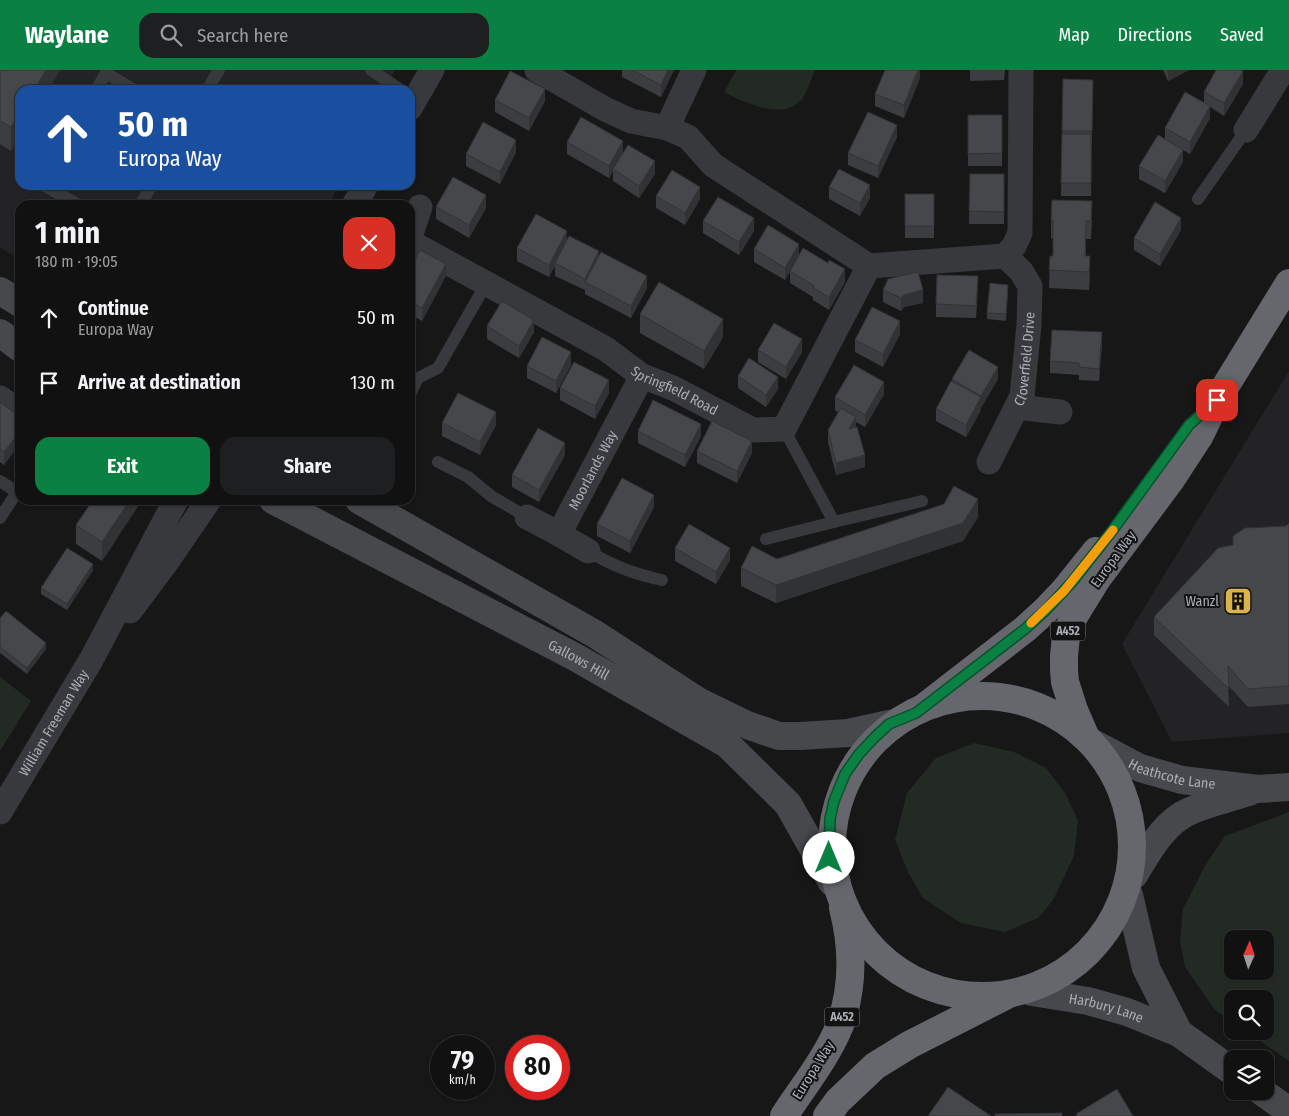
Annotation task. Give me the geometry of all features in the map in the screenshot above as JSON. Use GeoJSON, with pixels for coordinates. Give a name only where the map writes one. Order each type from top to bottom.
{"type":"FeatureCollection","features":[{"type":"Feature","properties":{"kind":"highway","name":"Europa Way"},"geometry":{"type":"LineString","coordinates":[[1088,738],[1074,710],[1064,670],[1066,636],[1073,618],[1096,579],[1170,481],[1200,435],[1217,400],[1289,283]]}},
{"type":"Feature","properties":{"kind":"highway","name":"Europa Way"},"geometry":{"type":"LineString","coordinates":[[916,713],[1025,629],[1064,591],[1112,531],[1189,425],[1217,400]]}},
{"type":"Feature","properties":{"kind":"highway"},"geometry":{"type":"LineString","coordinates":[[827,1116],[838,1101],[875,1066],[909,1045],[1062,974],[1085,958],[1109,930],[1131,885],[1134,843],[1128,810],[1110,768],[1088,738],[1069,724],[1049,713],[1005,700],[973,700],[916,713],[889,724]]}},
{"type":"Feature","properties":{"kind":"highway","name":"Europa Way"},"geometry":{"type":"LineString","coordinates":[[784,1116],[822,1058],[840,1024],[849,984],[851,948],[829,858],[828,836],[834,801],[845,774],[859,754],[889,724]]}},
{"type":"Feature","properties":{"kind":"highway"},"geometry":{"type":"LineString","coordinates":[[837,894],[880,948],[898,964],[916,976],[933,984],[958,990],[1021,993]]}},
{"type":"Feature","properties":{"kind":"street"},"geometry":{"type":"LineString","coordinates":[[415,91],[432,70]]}},
{"type":"Feature","properties":{"kind":"street"},"geometry":{"type":"LineString","coordinates":[[537,70],[605,109],[631,121],[667,128],[688,138],[713,165],[870,266],[1005,256],[1014,246],[1020,233],[1021,70]]}},
{"type":"Feature","properties":{"kind":"street"},"geometry":{"type":"LineString","coordinates":[[667,128],[694,70]]}},
{"type":"Feature","properties":{"kind":"street"},"geometry":{"type":"LineString","coordinates":[[1246,130],[1273,74]]}},
{"type":"Feature","properties":{"kind":"street"},"geometry":{"type":"LineString","coordinates":[[415,222],[420,206]]}},
{"type":"Feature","properties":{"kind":"street","name":"Springfield Road"},"geometry":{"type":"LineString","coordinates":[[415,245],[606,349],[642,376],[673,388],[752,430],[784,429]]}},
{"type":"Feature","properties":{"kind":"street","name":"Cloverfield Drive"},"geometry":{"type":"LineString","coordinates":[[989,462],[1022,396],[1029,325],[1030,286],[1021,271],[1005,256]]}},
{"type":"Feature","properties":{"kind":"street"},"geometry":{"type":"LineString","coordinates":[[784,429],[870,266]]}},
{"type":"Feature","properties":{"kind":"street"},"geometry":{"type":"LineString","coordinates":[[0,291],[15,300]]}},
{"type":"Feature","properties":{"kind":"street"},"geometry":{"type":"LineString","coordinates":[[0,333],[15,344]]}},
{"type":"Feature","properties":{"kind":"street","name":"Moorlands Way"},"geometry":{"type":"LineString","coordinates":[[559,534],[642,376]]}},
{"type":"Feature","properties":{"kind":"street"},"geometry":{"type":"LineString","coordinates":[[0,398],[15,408]]}},
{"type":"Feature","properties":{"kind":"street"},"geometry":{"type":"LineString","coordinates":[[1017,407],[1060,412]]}},
{"type":"Feature","properties":{"kind":"street"},"geometry":{"type":"LineString","coordinates":[[91,660],[173,505]]}},
{"type":"Feature","properties":{"kind":"street"},"geometry":{"type":"LineString","coordinates":[[91,660],[168,560],[206,505]]}},
{"type":"Feature","properties":{"kind":"street","name":"Gallows Hill"},"geometry":{"type":"LineString","coordinates":[[283,505],[575,657],[727,744],[788,804],[837,894]]}},
{"type":"Feature","properties":{"kind":"street","name":"Gallows Hill"},"geometry":{"type":"LineString","coordinates":[[368,505],[595,634],[698,701],[747,725],[779,736],[800,736],[848,733],[889,724]]}},
{"type":"Feature","properties":{"kind":"street"},"geometry":{"type":"LineString","coordinates":[[527,517],[588,551]]}},
{"type":"Feature","properties":{"kind":"street","name":"William Freeman Way"},"geometry":{"type":"LineString","coordinates":[[0,812],[91,660]]}},
{"type":"Feature","properties":{"kind":"street","name":"Heathcote Lane"},"geometry":{"type":"LineString","coordinates":[[1088,738],[1140,768],[1169,777],[1258,789],[1289,787]]}},
{"type":"Feature","properties":{"kind":"street","name":"Heathcote Lane"},"geometry":{"type":"LineString","coordinates":[[1131,885],[1163,832],[1175,820],[1189,811],[1258,789]]}},
{"type":"Feature","properties":{"kind":"street","name":"Harbury Lane"},"geometry":{"type":"LineString","coordinates":[[1131,885],[1146,968],[1179,1033]]}},
{"type":"Feature","properties":{"kind":"street","name":"Harbury Lane"},"geometry":{"type":"LineString","coordinates":[[1021,993],[1088,1001],[1127,1012],[1179,1033],[1224,1065]]}},
{"type":"Feature","properties":{"kind":"street"},"geometry":{"type":"LineString","coordinates":[[1274,1100],[1289,1111]]}},
{"type":"Feature","properties":{"kind":"lane"},"geometry":{"type":"LineString","coordinates":[[210,85],[219,70]]}},
{"type":"Feature","properties":{"kind":"lane"},"geometry":{"type":"LineString","coordinates":[[371,70],[391,85]]}},
{"type":"Feature","properties":{"kind":"lane"},"geometry":{"type":"LineString","coordinates":[[99,85],[106,73],[126,85]]}},
{"type":"Feature","properties":{"kind":"lane"},"geometry":{"type":"LineString","coordinates":[[1198,199],[1246,130]]}},
{"type":"Feature","properties":{"kind":"lane"},"geometry":{"type":"LineString","coordinates":[[52,190],[69,200]]}},
{"type":"Feature","properties":{"kind":"lane"},"geometry":{"type":"LineString","coordinates":[[415,384],[418,378],[438,368],[486,284]]}},
{"type":"Feature","properties":{"kind":"lane"},"geometry":{"type":"LineString","coordinates":[[784,429],[834,522]]}},
{"type":"Feature","properties":{"kind":"lane"},"geometry":{"type":"LineString","coordinates":[[438,462],[468,477],[491,496],[527,517]]}},
{"type":"Feature","properties":{"kind":"lane"},"geometry":{"type":"LineString","coordinates":[[0,481],[15,491]]}},
{"type":"Feature","properties":{"kind":"lane"},"geometry":{"type":"LineString","coordinates":[[0,518],[15,495]]}},
{"type":"Feature","properties":{"kind":"lane"},"geometry":{"type":"LineString","coordinates":[[766,539],[922,500]]}},
{"type":"Feature","properties":{"kind":"lane"},"geometry":{"type":"LineString","coordinates":[[588,551],[611,565],[662,580]]}},
{"type":"Feature","properties":{"kind":"shaded area"},"geometry":{"type":"Polygon","coordinates":[[[0,70],[395,70],[388,85],[15,85],[15,190],[336,190],[332,200],[15,200],[15,257],[0,247],[0,70]]]}},
{"type":"Feature","properties":{"kind":"shaded area"},"geometry":{"type":"Polygon","coordinates":[[[736,70],[815,70],[802,99],[794,106],[774,110],[752,105],[724,92],[736,70]]]}},
{"type":"Feature","properties":{"kind":"shaded area"},"geometry":{"type":"Polygon","coordinates":[[[1289,371],[1289,733],[1172,742],[1122,644],[1289,371]]]}},
{"type":"Feature","properties":{"kind":"shaded area"},"geometry":{"type":"Polygon","coordinates":[[[0,677],[31,701],[0,751],[0,677]]]}},
{"type":"Feature","properties":{"kind":"shaded area"},"geometry":{"type":"Polygon","coordinates":[[[974,743],[1014,752],[1046,768],[1065,793],[1078,820],[1074,856],[1053,900],[1038,918],[1005,932],[961,923],[923,898],[908,872],[895,840],[907,793],[936,758],[974,743]]]}},
{"type":"Feature","properties":{"kind":"shaded area"},"geometry":{"type":"Polygon","coordinates":[[[1289,812],[1289,1061],[1259,1040],[1274,1040],[1274,990],[1224,990],[1224,1016],[1215,1010],[1185,967],[1180,941],[1183,909],[1206,864],[1225,836],[1289,812]]]}},
{"type":"Feature","properties":{"kind":"building"},"geometry":{"type":"Polygon","coordinates":[[[0,70],[46,70],[37,85],[15,85],[15,120],[11,127],[0,121],[0,70]]]}},
{"type":"Feature","properties":{"kind":"building"},"geometry":{"type":"Polygon","coordinates":[[[632,70],[668,70],[661,85],[632,70]]]}},
{"type":"Feature","properties":{"kind":"building"},"geometry":{"type":"Polygon","coordinates":[[[885,70],[918,70],[904,105],[875,94],[885,70]]]}},
{"type":"Feature","properties":{"kind":"building"},"geometry":{"type":"Polygon","coordinates":[[[1216,70],[1243,71],[1224,103],[1204,92],[1216,70]]]}},
{"type":"Feature","properties":{"kind":"building"},"geometry":{"type":"Polygon","coordinates":[[[510,71],[545,89],[529,118],[495,100],[510,71]]]}},
{"type":"Feature","properties":{"kind":"building"},"geometry":{"type":"Polygon","coordinates":[[[1063,79],[1093,80],[1092,131],[1062,131],[1063,79]]]}},
{"type":"Feature","properties":{"kind":"building"},"geometry":{"type":"Polygon","coordinates":[[[1185,92],[1210,106],[1190,142],[1165,128],[1185,92]]]}},
{"type":"Feature","properties":{"kind":"building"},"geometry":{"type":"Polygon","coordinates":[[[868,112],[897,125],[878,166],[848,153],[868,112]]]}},
{"type":"Feature","properties":{"kind":"building"},"geometry":{"type":"Polygon","coordinates":[[[968,115],[1002,115],[1002,153],[968,154],[968,115]]]}},
{"type":"Feature","properties":{"kind":"building"},"geometry":{"type":"Polygon","coordinates":[[[581,117],[623,141],[609,166],[567,142],[581,117]]]}},
{"type":"Feature","properties":{"kind":"building"},"geometry":{"type":"Polygon","coordinates":[[[483,122],[516,140],[500,172],[466,154],[483,122]]]}},
{"type":"Feature","properties":{"kind":"building"},"geometry":{"type":"Polygon","coordinates":[[[1062,134],[1091,134],[1091,183],[1061,183],[1062,134]]]}},
{"type":"Feature","properties":{"kind":"building"},"geometry":{"type":"Polygon","coordinates":[[[1158,135],[1183,150],[1165,181],[1139,166],[1158,135]]]}},
{"type":"Feature","properties":{"kind":"building"},"geometry":{"type":"Polygon","coordinates":[[[628,145],[655,161],[639,186],[613,169],[628,145]]]}},
{"type":"Feature","properties":{"kind":"building"},"geometry":{"type":"Polygon","coordinates":[[[839,169],[870,185],[860,203],[829,187],[839,169]]]}},
{"type":"Feature","properties":{"kind":"building"},"geometry":{"type":"Polygon","coordinates":[[[672,170],[700,187],[685,213],[656,196],[672,170]]]}},
{"type":"Feature","properties":{"kind":"building"},"geometry":{"type":"Polygon","coordinates":[[[970,174],[1004,174],[1004,212],[969,211],[970,174]]]}},
{"type":"Feature","properties":{"kind":"building"},"geometry":{"type":"Polygon","coordinates":[[[453,177],[486,195],[469,225],[436,207],[453,177]]]}},
{"type":"Feature","properties":{"kind":"building"},"geometry":{"type":"Polygon","coordinates":[[[905,194],[934,194],[934,226],[905,226],[905,194]]]}},
{"type":"Feature","properties":{"kind":"building"},"geometry":{"type":"Polygon","coordinates":[[[718,197],[754,218],[739,242],[703,221],[718,197]]]}},
{"type":"Feature","properties":{"kind":"building"},"geometry":{"type":"Polygon","coordinates":[[[1052,200],[1092,201],[1091,221],[1086,221],[1085,256],[1090,256],[1089,272],[1049,270],[1050,256],[1053,256],[1052,200]]]}},
{"type":"Feature","properties":{"kind":"building"},"geometry":{"type":"Polygon","coordinates":[[[1155,202],[1181,218],[1160,254],[1134,238],[1155,202]]]}},
{"type":"Feature","properties":{"kind":"building"},"geometry":{"type":"Polygon","coordinates":[[[536,214],[567,231],[549,265],[517,248],[536,214]]]}},
{"type":"Feature","properties":{"kind":"building"},"geometry":{"type":"Polygon","coordinates":[[[768,225],[799,244],[785,268],[754,249],[768,225]]]}},
{"type":"Feature","properties":{"kind":"building"},"geometry":{"type":"Polygon","coordinates":[[[569,236],[599,251],[585,279],[555,263],[569,236]]]}},
{"type":"Feature","properties":{"kind":"building"},"geometry":{"type":"Polygon","coordinates":[[[803,248],[828,263],[829,260],[845,269],[829,297],[790,271],[803,248]]]}},
{"type":"Feature","properties":{"kind":"building"},"geometry":{"type":"Polygon","coordinates":[[[420,250],[446,264],[422,308],[415,304],[415,259],[420,250]]]}},
{"type":"Feature","properties":{"kind":"building"},"geometry":{"type":"Polygon","coordinates":[[[601,252],[647,276],[631,306],[585,282],[601,252]]]}},
{"type":"Feature","properties":{"kind":"building"},"geometry":{"type":"Polygon","coordinates":[[[918,272],[923,290],[904,295],[901,298],[883,290],[888,279],[918,272]]]}},
{"type":"Feature","properties":{"kind":"building"},"geometry":{"type":"Polygon","coordinates":[[[937,275],[978,276],[976,306],[936,304],[937,275]]]}},
{"type":"Feature","properties":{"kind":"building"},"geometry":{"type":"Polygon","coordinates":[[[659,282],[723,319],[704,351],[640,314],[659,282]]]}},
{"type":"Feature","properties":{"kind":"building"},"geometry":{"type":"Polygon","coordinates":[[[990,283],[1008,285],[1006,314],[987,313],[990,283]]]}},
{"type":"Feature","properties":{"kind":"building"},"geometry":{"type":"Polygon","coordinates":[[[502,301],[534,320],[519,346],[487,326],[502,301]]]}},
{"type":"Feature","properties":{"kind":"building"},"geometry":{"type":"Polygon","coordinates":[[[872,307],[900,321],[883,354],[855,340],[872,307]]]}},
{"type":"Feature","properties":{"kind":"building"},"geometry":{"type":"Polygon","coordinates":[[[774,323],[802,339],[786,367],[758,350],[774,323]]]}},
{"type":"Feature","properties":{"kind":"building"},"geometry":{"type":"Polygon","coordinates":[[[1052,330],[1102,332],[1099,369],[1079,367],[1079,363],[1050,361],[1052,330]]]}},
{"type":"Feature","properties":{"kind":"building"},"geometry":{"type":"Polygon","coordinates":[[[542,337],[571,352],[556,381],[527,366],[542,337]]]}},
{"type":"Feature","properties":{"kind":"building"},"geometry":{"type":"Polygon","coordinates":[[[969,350],[998,367],[981,396],[952,379],[969,350]]]}},
{"type":"Feature","properties":{"kind":"building"},"geometry":{"type":"Polygon","coordinates":[[[749,358],[778,377],[766,395],[738,376],[749,358]]]}},
{"type":"Feature","properties":{"kind":"building"},"geometry":{"type":"Polygon","coordinates":[[[574,362],[609,380],[595,406],[560,388],[574,362]]]}},
{"type":"Feature","properties":{"kind":"building"},"geometry":{"type":"Polygon","coordinates":[[[854,365],[884,382],[865,415],[835,397],[854,365]]]}},
{"type":"Feature","properties":{"kind":"building"},"geometry":{"type":"Polygon","coordinates":[[[951,381],[981,397],[966,425],[936,409],[951,381]]]}},
{"type":"Feature","properties":{"kind":"building"},"geometry":{"type":"Polygon","coordinates":[[[458,393],[496,412],[480,442],[442,423],[458,393]]]}},
{"type":"Feature","properties":{"kind":"building"},"geometry":{"type":"Polygon","coordinates":[[[653,400],[701,424],[685,455],[638,431],[653,400]]]}},
{"type":"Feature","properties":{"kind":"building"},"geometry":{"type":"Polygon","coordinates":[[[0,402],[15,413],[15,438],[4,452],[0,449],[0,402]]]}},
{"type":"Feature","properties":{"kind":"building"},"geometry":{"type":"Polygon","coordinates":[[[841,408],[856,417],[849,429],[857,427],[865,455],[836,463],[828,430],[841,408]]]}},
{"type":"Feature","properties":{"kind":"building"},"geometry":{"type":"Polygon","coordinates":[[[712,421],[752,441],[737,471],[697,451],[712,421]]]}},
{"type":"Feature","properties":{"kind":"building"},"geometry":{"type":"Polygon","coordinates":[[[538,428],[565,443],[539,490],[512,475],[538,428]]]}},
{"type":"Feature","properties":{"kind":"building"},"geometry":{"type":"Polygon","coordinates":[[[622,478],[654,495],[630,541],[597,524],[622,478]]]}},
{"type":"Feature","properties":{"kind":"building"},"geometry":{"type":"Polygon","coordinates":[[[954,486],[978,499],[963,523],[776,585],[741,568],[752,546],[777,559],[944,504],[954,486]]]}},
{"type":"Feature","properties":{"kind":"building"},"geometry":{"type":"Polygon","coordinates":[[[90,505],[127,505],[102,542],[76,525],[90,505]]]}},
{"type":"Feature","properties":{"kind":"building","name":"Wanzl"},"geometry":{"type":"Polygon","coordinates":[[[1289,523],[1289,686],[1248,689],[1228,666],[1229,689],[1154,617],[1218,548],[1233,545],[1233,536],[1245,528],[1286,526],[1289,523]]]}},
{"type":"Feature","properties":{"kind":"building"},"geometry":{"type":"Polygon","coordinates":[[[689,524],[730,548],[716,572],[675,548],[689,524]]]}},
{"type":"Feature","properties":{"kind":"building"},"geometry":{"type":"Polygon","coordinates":[[[67,548],[93,564],[67,604],[41,588],[67,548]]]}},
{"type":"Feature","properties":{"kind":"building"},"geometry":{"type":"Polygon","coordinates":[[[6,611],[46,643],[27,668],[0,647],[0,618],[6,611]]]}},
{"type":"Feature","properties":{"kind":"building"},"geometry":{"type":"Polygon","coordinates":[[[948,1087],[991,1116],[928,1116],[948,1087]]]}},
{"type":"Feature","properties":{"kind":"building"},"geometry":{"type":"Polygon","coordinates":[[[1117,1089],[1133,1116],[1077,1116],[1076,1114],[1117,1089]]]}},
{"type":"Feature","properties":{"kind":"building"},"geometry":{"type":"Polygon","coordinates":[[[1062,1113],[1062,1116],[995,1116],[995,1114],[1062,1113]]]}},
{"type":"Feature","properties":{"kind":"slow traffic"},"geometry":{"type":"LineString","coordinates":[[1031,623],[1064,591],[1113,530]]}},
{"type":"Feature","properties":{"kind":"place","name":"Wanzl"},"geometry":{"type":"Point","coordinates":[1238,601]}},
{"type":"Feature","properties":{"kind":"route"},"geometry":{"type":"LineString","coordinates":[[829,858],[828,836],[834,801],[845,774],[859,754],[889,724],[916,713],[1025,629],[1046,610],[1072,582],[1112,531],[1189,425],[1217,400]]}}]}
